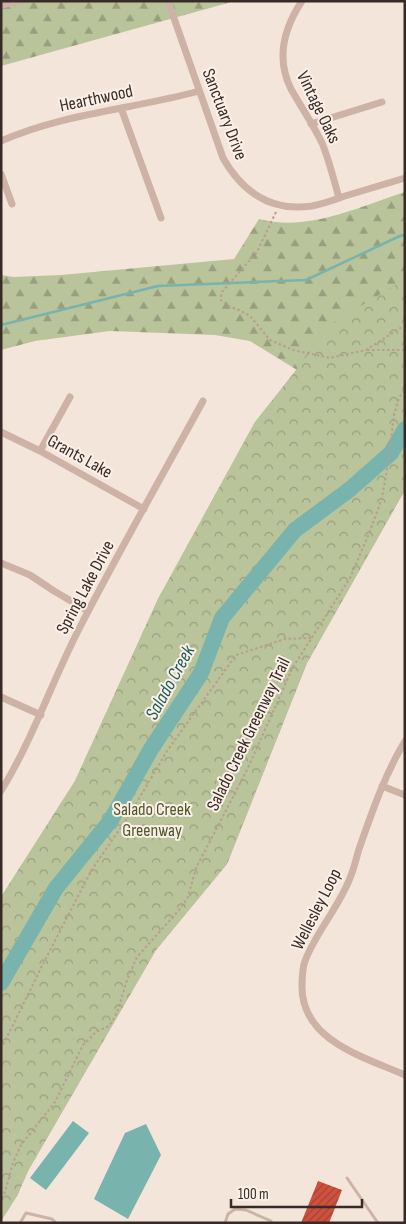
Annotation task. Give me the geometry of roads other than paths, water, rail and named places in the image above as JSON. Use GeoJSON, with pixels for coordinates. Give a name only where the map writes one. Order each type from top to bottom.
{"type":"FeatureCollection","features":[{"type":"Feature","properties":{"kind":"street"},"geometry":{"type":"LineString","coordinates":[[1,5],[21,1]]}},
{"type":"Feature","properties":{"kind":"street","name":"Sanctuary Drive"},"geometry":{"type":"LineString","coordinates":[[168,1],[224,158],[232,173],[249,191],[263,200],[279,205],[312,206],[405,178]]}},
{"type":"Feature","properties":{"kind":"street","name":"Vintage Oaks"},"geometry":{"type":"LineString","coordinates":[[302,1],[287,29],[283,54],[285,71],[290,87],[322,143],[339,198]]}},
{"type":"Feature","properties":{"kind":"street","name":"Hearthwood"},"geometry":{"type":"LineString","coordinates":[[1,141],[40,126],[200,91]]}},
{"type":"Feature","properties":{"kind":"street"},"geometry":{"type":"LineString","coordinates":[[311,124],[382,102]]}},
{"type":"Feature","properties":{"kind":"street"},"geometry":{"type":"LineString","coordinates":[[121,108],[161,218]]}},
{"type":"Feature","properties":{"kind":"street"},"geometry":{"type":"LineString","coordinates":[[1,174],[12,204]]}},
{"type":"Feature","properties":{"kind":"street"},"geometry":{"type":"LineString","coordinates":[[40,451],[70,397]]}},
{"type":"Feature","properties":{"kind":"street","name":"Spring Lake Drive"},"geometry":{"type":"LineString","coordinates":[[1,791],[16,767],[88,611],[203,400]]}},
{"type":"Feature","properties":{"kind":"street","name":"Grants Lake"},"geometry":{"type":"LineString","coordinates":[[1,432],[40,451],[144,509]]}},
{"type":"Feature","properties":{"kind":"street"},"geometry":{"type":"LineString","coordinates":[[1,563],[30,575],[88,611]]}},
{"type":"Feature","properties":{"kind":"street"},"geometry":{"type":"LineString","coordinates":[[1,697],[41,714]]}},
{"type":"Feature","properties":{"kind":"street","name":"Wellesley Loop"},"geometry":{"type":"LineString","coordinates":[[405,741],[382,786],[348,884],[305,962],[302,996],[306,1009],[319,1030],[339,1046],[405,1075]]}},
{"type":"Feature","properties":{"kind":"street"},"geometry":{"type":"LineString","coordinates":[[382,786],[405,795]]}},
{"type":"Feature","properties":{"kind":"lane"},"geometry":{"type":"LineString","coordinates":[[347,1178],[378,1223]]}},
{"type":"Feature","properties":{"kind":"lane"},"geometry":{"type":"LineString","coordinates":[[224,1223],[228,1214],[235,1209],[256,1214],[271,1221],[271,1223]]}},
{"type":"Feature","properties":{"kind":"lane"},"geometry":{"type":"LineString","coordinates":[[20,1223],[26,1213],[52,1219],[56,1223]]}},
{"type":"Feature","properties":{"kind":"water"},"geometry":{"type":"Polygon","coordinates":[[[73,1121],[89,1133],[46,1190],[30,1178],[73,1121]]]}},
{"type":"Feature","properties":{"kind":"water"},"geometry":{"type":"Polygon","coordinates":[[[146,1124],[161,1155],[128,1219],[94,1199],[125,1133],[146,1124]]]}},
{"type":"Feature","properties":{"kind":"waterway"},"geometry":{"type":"LineString","coordinates":[[1,325],[158,286],[306,280],[402,235],[405,236]]}},
{"type":"Feature","properties":{"kind":"waterway","name":"Salado Creek"},"geometry":{"type":"LineString","coordinates":[[1,983],[56,888],[111,820],[151,749],[201,673],[222,618],[295,530],[349,490],[391,453],[405,429]]}},
{"type":"Feature","properties":{"kind":"park label","name":"Salado Creek Greenway"},"geometry":{"type":"Point","coordinates":[152,820]}}]}
